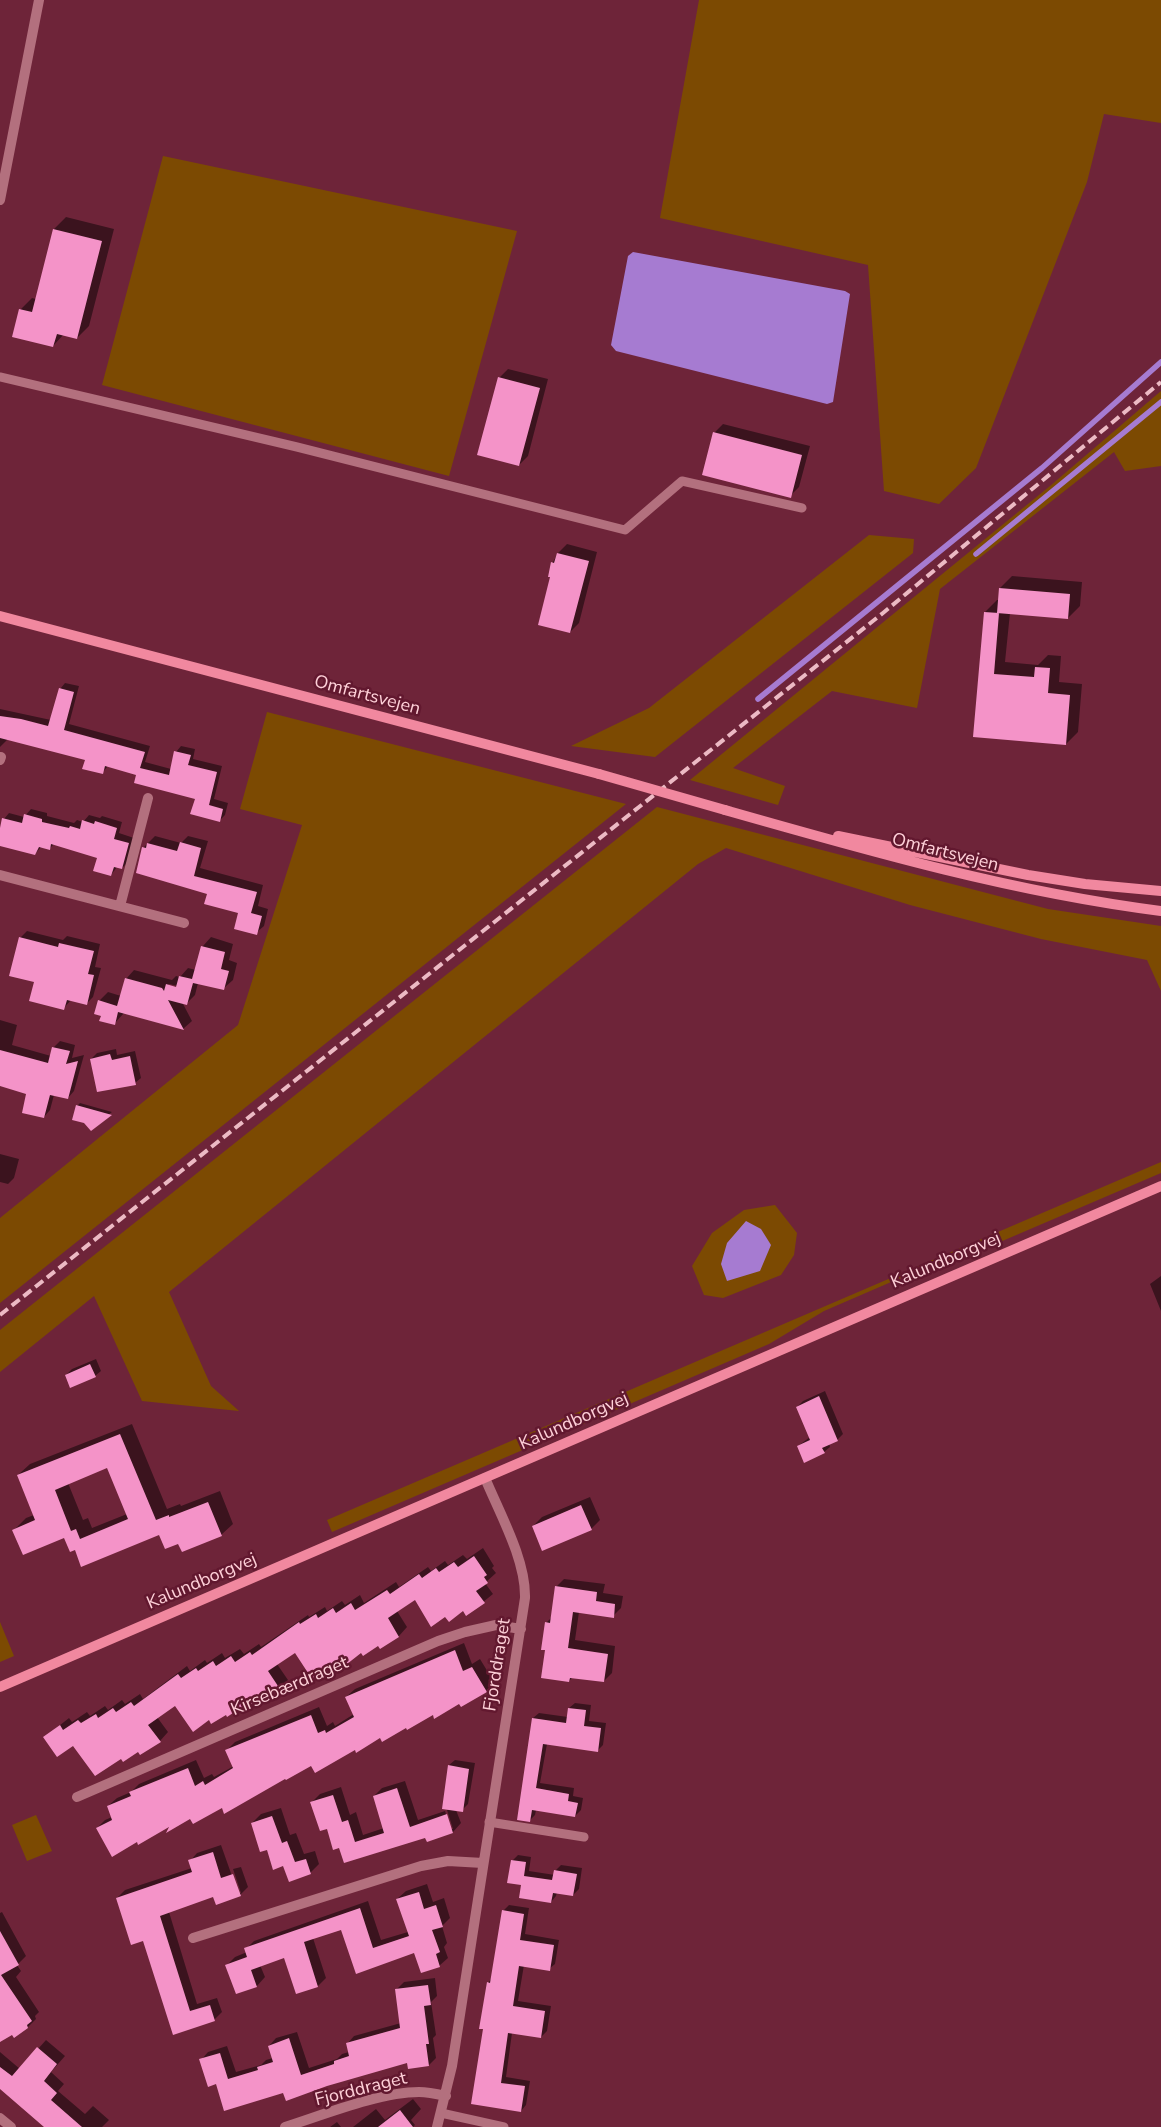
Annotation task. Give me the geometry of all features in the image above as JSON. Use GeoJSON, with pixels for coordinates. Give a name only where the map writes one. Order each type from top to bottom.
{"type":"FeatureCollection","features":[{"type":"Feature","properties":{"kind":"main road","name":"Omfartsvejen"},"geometry":{"type":"LineString","coordinates":[[0,616],[599,774],[859,848],[989,881],[1112,904],[1161,911]]}},
{"type":"Feature","properties":{"kind":"main road","name":"Omfartsvejen"},"geometry":{"type":"LineString","coordinates":[[725,810],[990,869],[1085,884],[1161,891]]}},
{"type":"Feature","properties":{"kind":"main road","name":"Kalundborgvej"},"geometry":{"type":"LineString","coordinates":[[0,1687],[1161,1186]]}},
{"type":"Feature","properties":{"kind":"street"},"geometry":{"type":"LineString","coordinates":[[0,200],[2,179],[39,0]]}},
{"type":"Feature","properties":{"kind":"street"},"geometry":{"type":"LineString","coordinates":[[120,906],[148,798]]}},
{"type":"Feature","properties":{"kind":"street"},"geometry":{"type":"LineString","coordinates":[[0,875],[184,922]]}},
{"type":"Feature","properties":{"kind":"street","name":"Fjorddraget"},"geometry":{"type":"LineString","coordinates":[[437,2127],[452,2066],[489,1822],[526,1598],[523,1575],[485,1478]]}},
{"type":"Feature","properties":{"kind":"street","name":"Kirsebærdraget"},"geometry":{"type":"LineString","coordinates":[[77,1797],[438,1641],[496,1625],[521,1629]]}},
{"type":"Feature","properties":{"kind":"street"},"geometry":{"type":"LineString","coordinates":[[193,1938],[421,1866],[448,1861],[483,1863]]}},
{"type":"Feature","properties":{"kind":"street","name":"Fjorddraget"},"geometry":{"type":"LineString","coordinates":[[285,2127],[375,2100],[408,2093],[426,2092],[446,2096]]}},
{"type":"Feature","properties":{"kind":"street"},"geometry":{"type":"LineString","coordinates":[[0,2118],[11,2127]]}},
{"type":"Feature","properties":{"kind":"lane"},"geometry":{"type":"LineString","coordinates":[[0,377],[297,447],[625,530],[682,481],[802,508]]}},
{"type":"Feature","properties":{"kind":"lane"},"geometry":{"type":"LineString","coordinates":[[489,1822],[584,1837]]}},
{"type":"Feature","properties":{"kind":"lane"},"geometry":{"type":"LineString","coordinates":[[441,2113],[504,2127]]}},
{"type":"Feature","properties":{"kind":"shaded area"},"geometry":{"type":"Polygon","coordinates":[[[699,0],[1161,0],[1161,123],[1104,114],[1087,182],[976,468],[939,504],[884,491],[868,265],[660,218],[699,0]]]}},
{"type":"Feature","properties":{"kind":"shaded area"},"geometry":{"type":"Polygon","coordinates":[[[163,156],[517,231],[449,476],[102,385],[163,156]]]}},
{"type":"Feature","properties":{"kind":"shaded area"},"geometry":{"type":"Polygon","coordinates":[[[633,252],[845,291],[850,294],[833,402],[827,404],[616,351],[611,345],[628,256],[633,252]]]}},
{"type":"Feature","properties":{"kind":"shaded area"},"geometry":{"type":"Polygon","coordinates":[[[1161,391],[1161,466],[1125,471],[1114,452],[940,589],[917,708],[832,691],[733,768],[785,786],[778,805],[690,780],[1050,486],[1161,391]]]}},
{"type":"Feature","properties":{"kind":"shaded area"},"geometry":{"type":"Polygon","coordinates":[[[869,535],[914,539],[913,553],[655,757],[571,746],[649,708],[869,535]]]}},
{"type":"Feature","properties":{"kind":"shaded area"},"geometry":{"type":"Polygon","coordinates":[[[267,712],[626,804],[0,1303],[0,1218],[238,1025],[302,825],[240,809],[267,712]]]}},
{"type":"Feature","properties":{"kind":"shaded area"},"geometry":{"type":"Polygon","coordinates":[[[657,807],[1048,909],[1161,926],[1161,991],[1147,960],[1041,939],[910,905],[726,848],[698,864],[169,1292],[211,1386],[239,1411],[142,1401],[94,1296],[0,1372],[0,1330],[657,807]]]}},
{"type":"Feature","properties":{"kind":"shaded area"},"geometry":{"type":"Polygon","coordinates":[[[1161,1162],[1161,1173],[986,1248],[898,1279],[824,1311],[769,1344],[332,1532],[327,1520],[1161,1162]]]}},
{"type":"Feature","properties":{"kind":"shaded area"},"geometry":{"type":"Polygon","coordinates":[[[775,1205],[797,1233],[794,1255],[781,1275],[723,1298],[704,1295],[692,1266],[712,1233],[744,1210],[775,1205]]]}},
{"type":"Feature","properties":{"kind":"shaded area"},"geometry":{"type":"Polygon","coordinates":[[[746,1221],[761,1229],[771,1245],[760,1271],[727,1281],[721,1264],[727,1243],[746,1221]]]}},
{"type":"Feature","properties":{"kind":"shaded area"},"geometry":{"type":"Polygon","coordinates":[[[0,1622],[14,1656],[0,1662],[0,1622]]]}},
{"type":"Feature","properties":{"kind":"shaded area"},"geometry":{"type":"Polygon","coordinates":[[[36,1815],[52,1851],[27,1861],[12,1825],[36,1815]]]}},
{"type":"Feature","properties":{"kind":"building"},"geometry":{"type":"Polygon","coordinates":[[[53,229],[102,241],[77,339],[57,334],[53,347],[12,337],[19,309],[32,312],[53,229]]]}},
{"type":"Feature","properties":{"kind":"building"},"geometry":{"type":"Polygon","coordinates":[[[498,377],[540,388],[519,466],[477,455],[498,377]]]}},
{"type":"Feature","properties":{"kind":"building"},"geometry":{"type":"Polygon","coordinates":[[[713,432],[802,455],[791,498],[702,475],[713,432]]]}},
{"type":"Feature","properties":{"kind":"building"},"geometry":{"type":"Polygon","coordinates":[[[557,553],[589,561],[570,633],[538,625],[550,577],[548,577],[551,562],[554,563],[557,553]]]}},
{"type":"Feature","properties":{"kind":"building"},"geometry":{"type":"Polygon","coordinates":[[[999,588],[1070,594],[1068,619],[997,613],[999,588]]]}},
{"type":"Feature","properties":{"kind":"building"},"geometry":{"type":"Polygon","coordinates":[[[984,612],[999,613],[994,674],[1034,677],[1035,667],[1050,668],[1048,693],[1070,695],[1066,745],[973,737],[984,612]]]}},
{"type":"Feature","properties":{"kind":"building"},"geometry":{"type":"Polygon","coordinates":[[[59,688],[74,692],[64,730],[145,752],[140,768],[169,775],[174,751],[191,755],[188,765],[217,772],[209,805],[223,809],[220,822],[190,814],[195,799],[134,783],[136,775],[105,766],[103,774],[82,769],[85,760],[0,738],[0,716],[48,726],[59,688]]]}},
{"type":"Feature","properties":{"kind":"building"},"geometry":{"type":"Polygon","coordinates":[[[24,814],[42,819],[42,822],[69,828],[70,826],[80,829],[82,820],[94,824],[95,821],[117,828],[114,839],[129,843],[122,869],[114,867],[111,876],[93,871],[97,858],[51,844],[50,850],[39,847],[35,855],[0,846],[2,818],[22,823],[24,814]]]}},
{"type":"Feature","properties":{"kind":"building"},"geometry":{"type":"Polygon","coordinates":[[[180,842],[201,848],[194,876],[257,892],[251,913],[262,916],[257,935],[234,929],[238,913],[204,904],[207,894],[136,873],[142,847],[146,848],[147,843],[177,851],[180,842]]]}},
{"type":"Feature","properties":{"kind":"building"},"geometry":{"type":"Polygon","coordinates":[[[19,937],[58,947],[59,943],[94,951],[88,974],[94,975],[87,1005],[67,1000],[64,1010],[29,1001],[34,982],[9,976],[19,937]]]}},
{"type":"Feature","properties":{"kind":"building"},"geometry":{"type":"Polygon","coordinates":[[[201,946],[225,952],[221,969],[229,971],[224,990],[193,983],[187,1005],[168,1000],[184,1030],[118,1012],[115,1025],[99,1021],[101,1016],[94,1014],[98,1000],[117,1006],[125,978],[162,988],[164,991],[166,984],[176,987],[179,976],[192,979],[201,946]]]}},
{"type":"Feature","properties":{"kind":"building"},"geometry":{"type":"Polygon","coordinates":[[[52,1047],[70,1051],[66,1064],[78,1061],[68,1099],[50,1095],[44,1118],[22,1113],[26,1094],[0,1086],[0,1050],[48,1063],[52,1047]]]}},
{"type":"Feature","properties":{"kind":"building"},"geometry":{"type":"Polygon","coordinates":[[[110,1054],[112,1060],[130,1056],[136,1085],[97,1092],[90,1059],[110,1054]]]}},
{"type":"Feature","properties":{"kind":"building"},"geometry":{"type":"Polygon","coordinates":[[[76,1105],[112,1115],[91,1131],[84,1123],[72,1120],[76,1105]]]}},
{"type":"Feature","properties":{"kind":"building"},"geometry":{"type":"Polygon","coordinates":[[[90,1364],[96,1377],[70,1388],[65,1375],[90,1364]]]}},
{"type":"Feature","properties":{"kind":"building"},"geometry":{"type":"Polygon","coordinates":[[[819,1396],[838,1441],[822,1448],[825,1453],[804,1463],[797,1446],[810,1440],[796,1407],[819,1396]]]}},
{"type":"Feature","properties":{"kind":"building"},"geometry":{"type":"Polygon","coordinates":[[[120,1434],[156,1520],[208,1502],[222,1536],[182,1552],[178,1544],[165,1549],[159,1535],[81,1567],[75,1550],[70,1552],[64,1538],[23,1555],[12,1530],[35,1520],[17,1475],[120,1434]],[[107,1468],[55,1490],[71,1531],[76,1529],[80,1539],[128,1519],[107,1468]]]}},
{"type":"Feature","properties":{"kind":"building"},"geometry":{"type":"Polygon","coordinates":[[[581,1505],[592,1530],[542,1551],[532,1526],[581,1505]]]}},
{"type":"Feature","properties":{"kind":"building"},"geometry":{"type":"Polygon","coordinates":[[[474,1556],[487,1575],[484,1577],[488,1583],[476,1591],[485,1603],[466,1616],[463,1611],[449,1622],[445,1617],[431,1627],[415,1600],[388,1618],[399,1637],[380,1649],[378,1646],[363,1656],[361,1653],[347,1664],[345,1660],[330,1671],[328,1668],[312,1679],[295,1653],[268,1671],[280,1689],[261,1702],[259,1699],[244,1709],[242,1707],[227,1717],[226,1715],[211,1724],[209,1720],[193,1732],[175,1706],[148,1725],[161,1742],[140,1755],[138,1752],[123,1762],[121,1759],[95,1776],[73,1746],[57,1757],[43,1737],[60,1725],[63,1730],[78,1720],[81,1723],[96,1714],[98,1718],[113,1708],[116,1712],[131,1702],[134,1706],[178,1674],[181,1678],[196,1668],[198,1671],[213,1661],[216,1666],[231,1656],[235,1662],[250,1652],[252,1655],[299,1622],[300,1624],[316,1614],[318,1618],[333,1608],[336,1613],[351,1603],[355,1610],[387,1590],[390,1594],[419,1574],[422,1578],[436,1568],[439,1572],[454,1562],[458,1567],[474,1556]]]}},
{"type":"Feature","properties":{"kind":"building"},"geometry":{"type":"Polygon","coordinates":[[[555,1586],[597,1592],[596,1601],[615,1604],[614,1618],[573,1612],[568,1648],[608,1654],[604,1682],[570,1678],[569,1682],[541,1678],[545,1650],[541,1650],[545,1622],[550,1623],[555,1586]]]}},
{"type":"Feature","properties":{"kind":"building"},"geometry":{"type":"Polygon","coordinates":[[[455,1650],[463,1671],[472,1667],[487,1692],[461,1707],[459,1704],[434,1719],[433,1715],[382,1742],[380,1738],[356,1753],[355,1750],[315,1773],[311,1766],[224,1814],[222,1808],[193,1824],[190,1819],[166,1833],[169,1827],[138,1845],[137,1842],[112,1857],[96,1828],[112,1820],[107,1806],[131,1796],[129,1792],[188,1768],[195,1786],[203,1781],[205,1785],[233,1768],[225,1750],[311,1715],[318,1733],[325,1730],[326,1733],[354,1717],[345,1697],[455,1650]]]}},
{"type":"Feature","properties":{"kind":"building"},"geometry":{"type":"Polygon","coordinates":[[[568,1708],[586,1710],[584,1726],[601,1728],[598,1752],[543,1744],[536,1788],[569,1794],[568,1801],[578,1803],[575,1817],[532,1810],[530,1822],[517,1820],[532,1718],[566,1723],[568,1708]]]}},
{"type":"Feature","properties":{"kind":"building"},"geometry":{"type":"Polygon","coordinates":[[[448,1765],[469,1769],[463,1812],[442,1809],[448,1765]]]}},
{"type":"Feature","properties":{"kind":"building"},"geometry":{"type":"Polygon","coordinates":[[[397,1788],[410,1827],[447,1814],[453,1833],[427,1842],[425,1838],[344,1863],[339,1848],[333,1850],[327,1829],[320,1831],[310,1802],[333,1795],[342,1822],[348,1820],[355,1842],[384,1833],[373,1796],[397,1788]]]}},
{"type":"Feature","properties":{"kind":"building"},"geometry":{"type":"Polygon","coordinates":[[[272,1816],[282,1843],[287,1841],[295,1862],[306,1859],[311,1874],[289,1882],[283,1866],[273,1870],[267,1850],[260,1852],[251,1823],[272,1816]]]}},
{"type":"Feature","properties":{"kind":"building"},"geometry":{"type":"Polygon","coordinates":[[[213,1852],[221,1878],[233,1874],[241,1896],[216,1905],[213,1897],[160,1916],[190,2011],[210,2005],[215,2021],[173,2035],[143,1941],[131,1945],[116,1898],[192,1872],[188,1860],[213,1852]]]}},
{"type":"Feature","properties":{"kind":"building"},"geometry":{"type":"Polygon","coordinates":[[[511,1860],[526,1862],[524,1876],[552,1880],[554,1870],[577,1874],[573,1896],[553,1893],[551,1903],[519,1898],[521,1885],[507,1883],[511,1860]]]}},
{"type":"Feature","properties":{"kind":"building"},"geometry":{"type":"Polygon","coordinates":[[[419,1892],[424,1909],[436,1905],[443,1927],[432,1930],[440,1952],[436,1954],[440,1967],[421,1973],[414,1953],[356,1974],[341,1930],[304,1942],[318,1987],[296,1994],[284,1958],[251,1970],[257,1987],[236,1994],[225,1965],[247,1957],[244,1948],[360,1908],[373,1948],[409,1936],[396,1899],[419,1892]]]}},
{"type":"Feature","properties":{"kind":"building"},"geometry":{"type":"Polygon","coordinates":[[[502,1910],[524,1914],[520,1940],[554,1945],[550,1971],[519,1966],[513,2006],[545,2011],[541,2038],[508,2033],[501,2083],[525,2086],[521,2112],[471,2104],[483,2029],[479,2029],[487,1982],[490,1983],[502,1910]]]}},
{"type":"Feature","properties":{"kind":"building"},"geometry":{"type":"Polygon","coordinates":[[[0,1931],[19,1965],[1,1975],[32,2021],[27,2025],[28,2028],[14,2038],[12,2035],[0,2042],[0,1931]]]}},
{"type":"Feature","properties":{"kind":"building"},"geometry":{"type":"Polygon","coordinates":[[[428,1985],[431,2005],[424,2006],[429,2044],[426,2044],[429,2066],[408,2069],[407,2063],[327,2086],[286,2101],[283,2093],[224,2111],[216,2084],[208,2087],[199,2059],[220,2053],[228,2079],[258,2070],[257,2067],[273,2062],[268,2046],[289,2038],[301,2075],[334,2064],[334,2061],[349,2056],[346,2043],[400,2028],[395,1989],[428,1985]]]}},
{"type":"Feature","properties":{"kind":"building"},"geometry":{"type":"Polygon","coordinates":[[[37,2047],[57,2064],[44,2081],[57,2093],[51,2100],[82,2127],[44,2127],[0,2089],[0,2067],[12,2076],[37,2047]]]}},
{"type":"Feature","properties":{"kind":"building"},"geometry":{"type":"Polygon","coordinates":[[[400,2110],[413,2127],[378,2127],[400,2110]]]}},
{"type":"Feature","properties":{"kind":"waterway"},"geometry":{"type":"LineString","coordinates":[[758,699],[1042,468],[1161,362]]}},
{"type":"Feature","properties":{"kind":"waterway"},"geometry":{"type":"LineString","coordinates":[[976,554],[1161,402]]}},
{"type":"Feature","properties":{"kind":"railway"},"geometry":{"type":"LineString","coordinates":[[0,1315],[883,613],[1161,382]]}}]}
